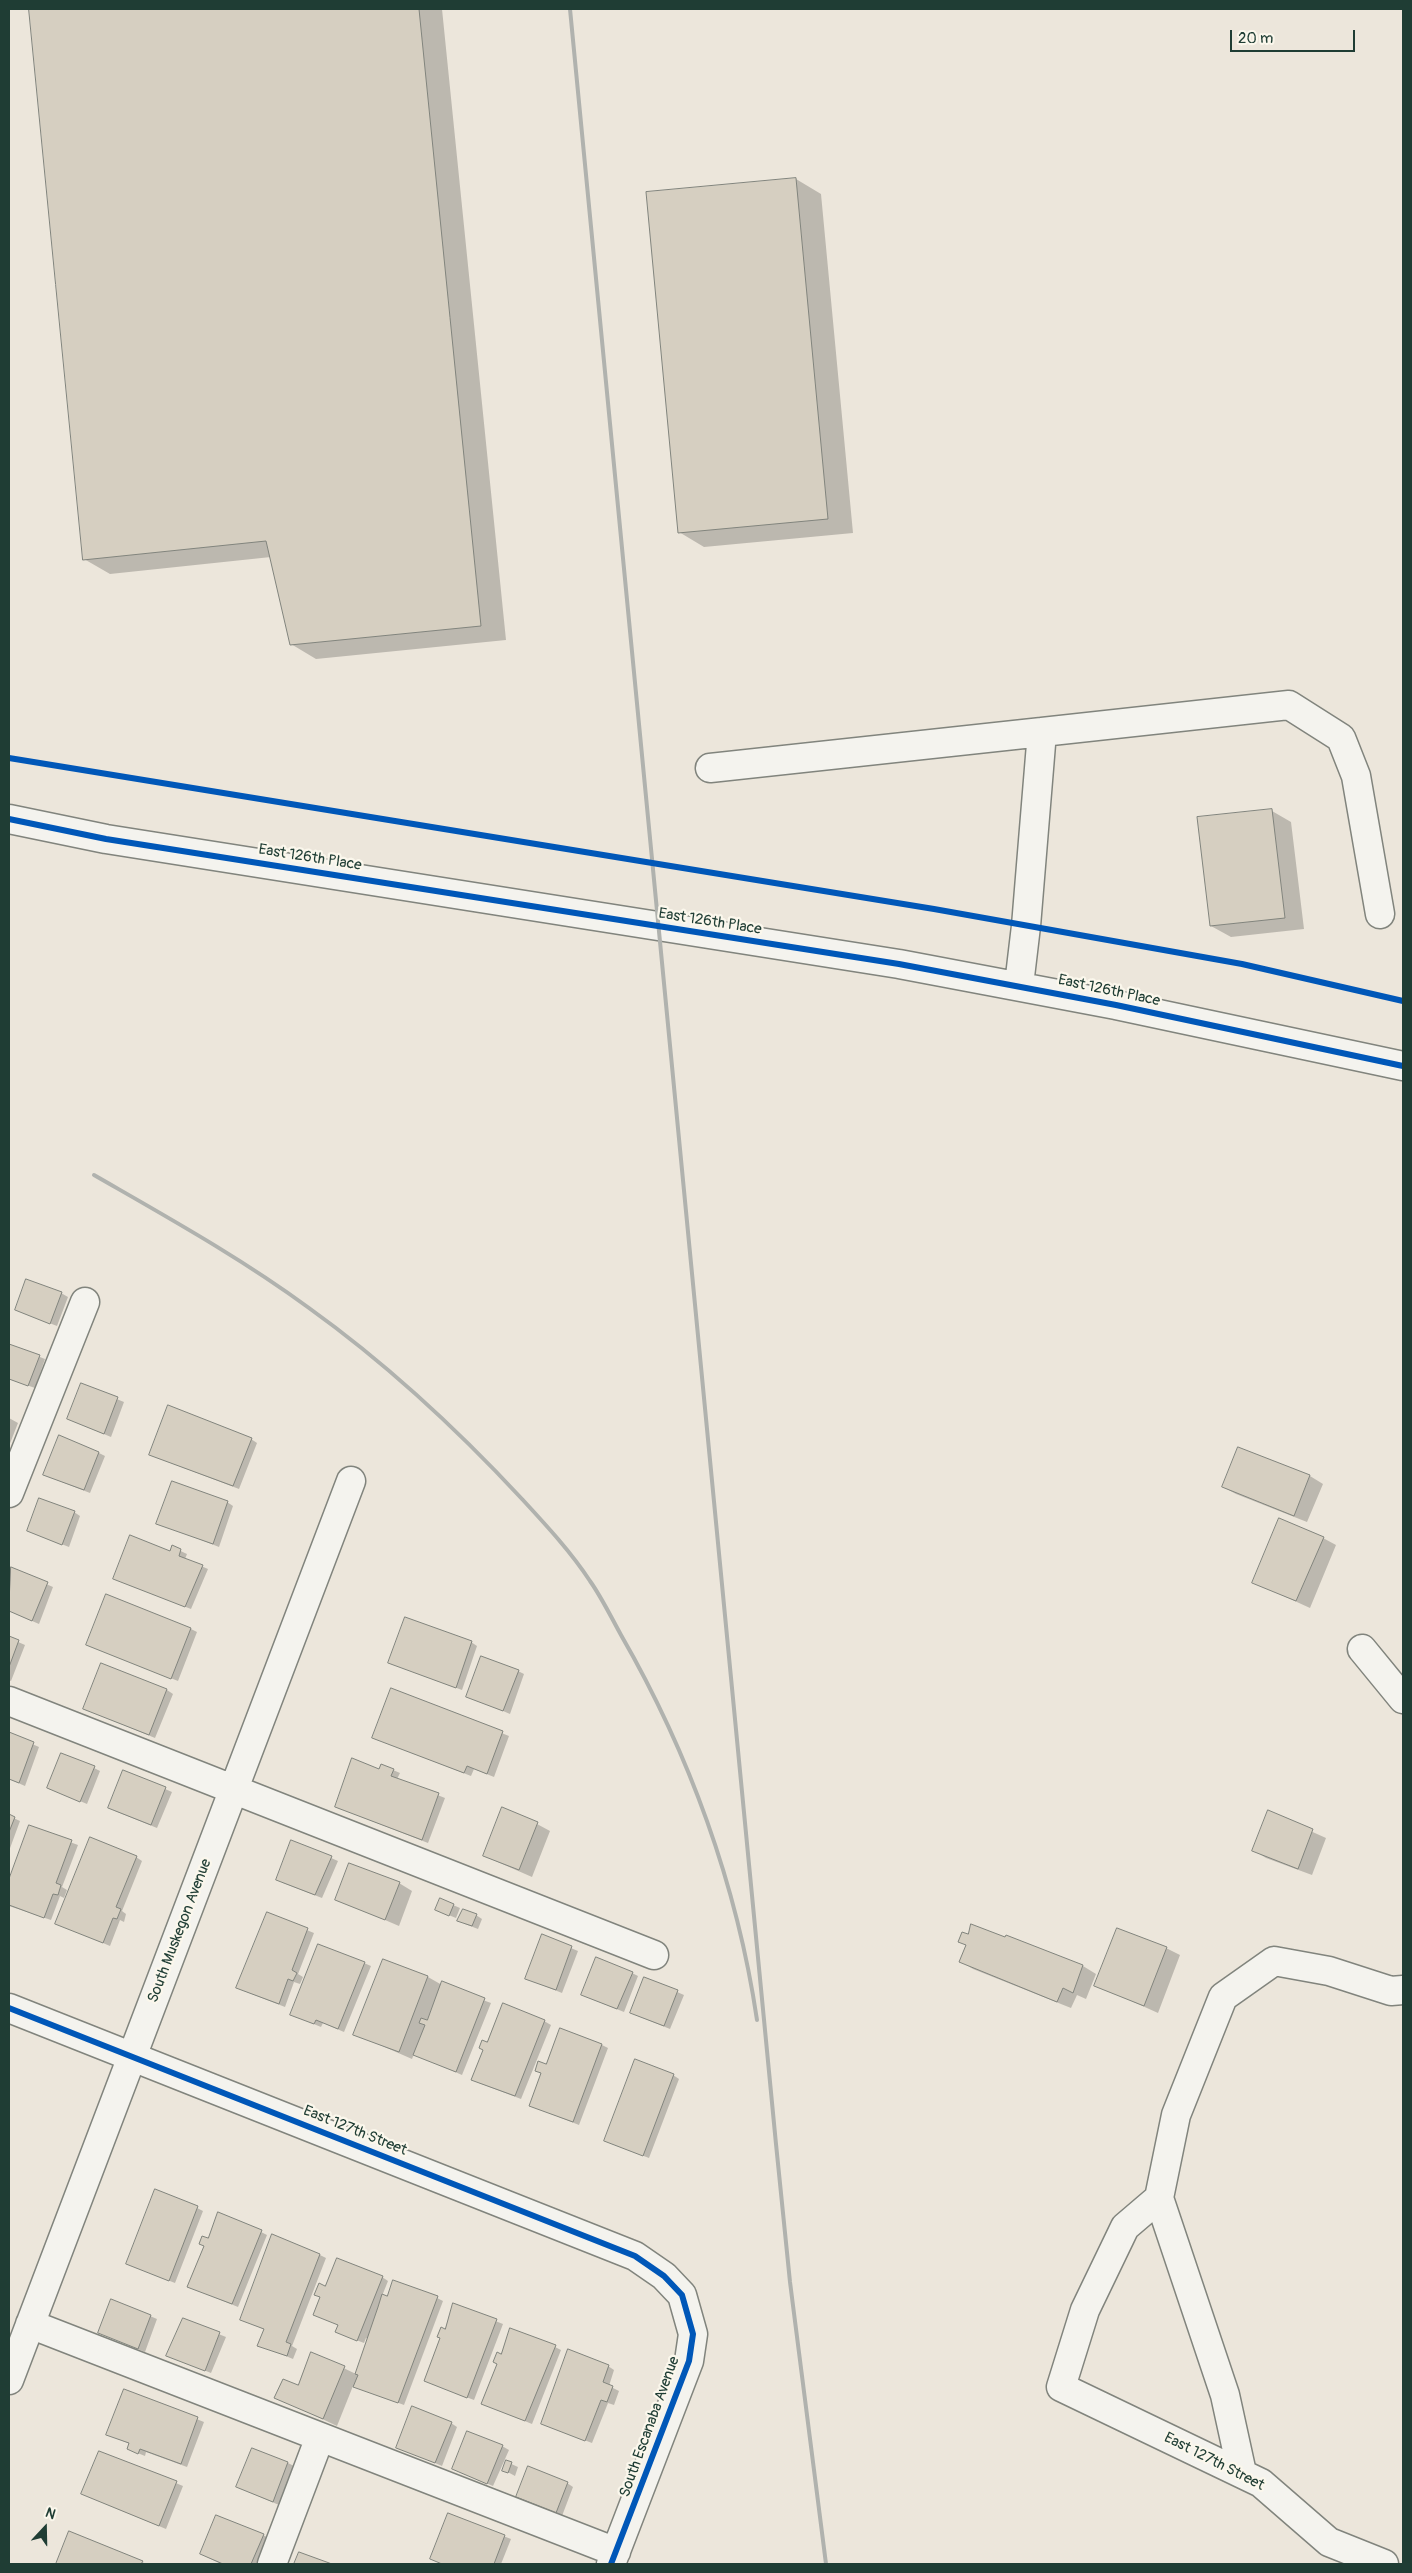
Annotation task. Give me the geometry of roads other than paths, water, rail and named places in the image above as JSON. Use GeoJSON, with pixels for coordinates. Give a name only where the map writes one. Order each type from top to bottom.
{"type":"FeatureCollection","features":[{"type":"Feature","properties":{"kind":"street"},"geometry":{"type":"LineString","coordinates":[[710,768],[1289,706],[1341,738],[1356,776],[1380,914]]}},
{"type":"Feature","properties":{"kind":"street"},"geometry":{"type":"LineString","coordinates":[[1019,985],[1026,926],[1042,732]]}},
{"type":"Feature","properties":{"kind":"street","name":"East 126th Place"},"geometry":{"type":"LineString","coordinates":[[9,819],[116,840],[899,964],[1019,985],[1403,1066]]}},
{"type":"Feature","properties":{"kind":"street"},"geometry":{"type":"LineString","coordinates":[[9,1493],[85,1302]]}},
{"type":"Feature","properties":{"kind":"street","name":"South Muskegon Avenue"},"geometry":{"type":"LineString","coordinates":[[9,2380],[351,1481]]}},
{"type":"Feature","properties":{"kind":"street"},"geometry":{"type":"LineString","coordinates":[[1362,1649],[1403,1699]]}},
{"type":"Feature","properties":{"kind":"street"},"geometry":{"type":"LineString","coordinates":[[9,1701],[654,1955]]}},
{"type":"Feature","properties":{"kind":"street"},"geometry":{"type":"LineString","coordinates":[[1242,2473],[1225,2396],[1159,2198],[1176,2115],[1224,1997],[1274,1961],[1329,1971],[1392,1991],[1403,1990]]}},
{"type":"Feature","properties":{"kind":"street","name":"East 127th Street"},"geometry":{"type":"LineString","coordinates":[[9,2008],[635,2256],[664,2276],[682,2295]]}},
{"type":"Feature","properties":{"kind":"street","name":"East 127th Street"},"geometry":{"type":"LineString","coordinates":[[1159,2198],[1125,2227],[1085,2310],[1061,2387],[1261,2483],[1329,2542],[1384,2564]]}},
{"type":"Feature","properties":{"kind":"street","name":"South Escanaba Avenue"},"geometry":{"type":"LineString","coordinates":[[614,2558],[689,2361],[693,2334],[682,2295]]}},
{"type":"Feature","properties":{"kind":"street"},"geometry":{"type":"LineString","coordinates":[[30,2324],[320,2437],[614,2558]]}},
{"type":"Feature","properties":{"kind":"street"},"geometry":{"type":"LineString","coordinates":[[272,2564],[320,2437]]}},
{"type":"Feature","properties":{"kind":"railway"},"geometry":{"type":"LineString","coordinates":[[570,9],[776,2144],[790,2282],[826,2564]]}},
{"type":"Feature","properties":{"kind":"railway"},"geometry":{"type":"LineString","coordinates":[[94,1175],[203,1238],[257,1272],[338,1329],[394,1375],[447,1423],[531,1509],[583,1570],[646,1680],[689,1773],[707,1821],[737,1919],[757,2020]]}}]}
